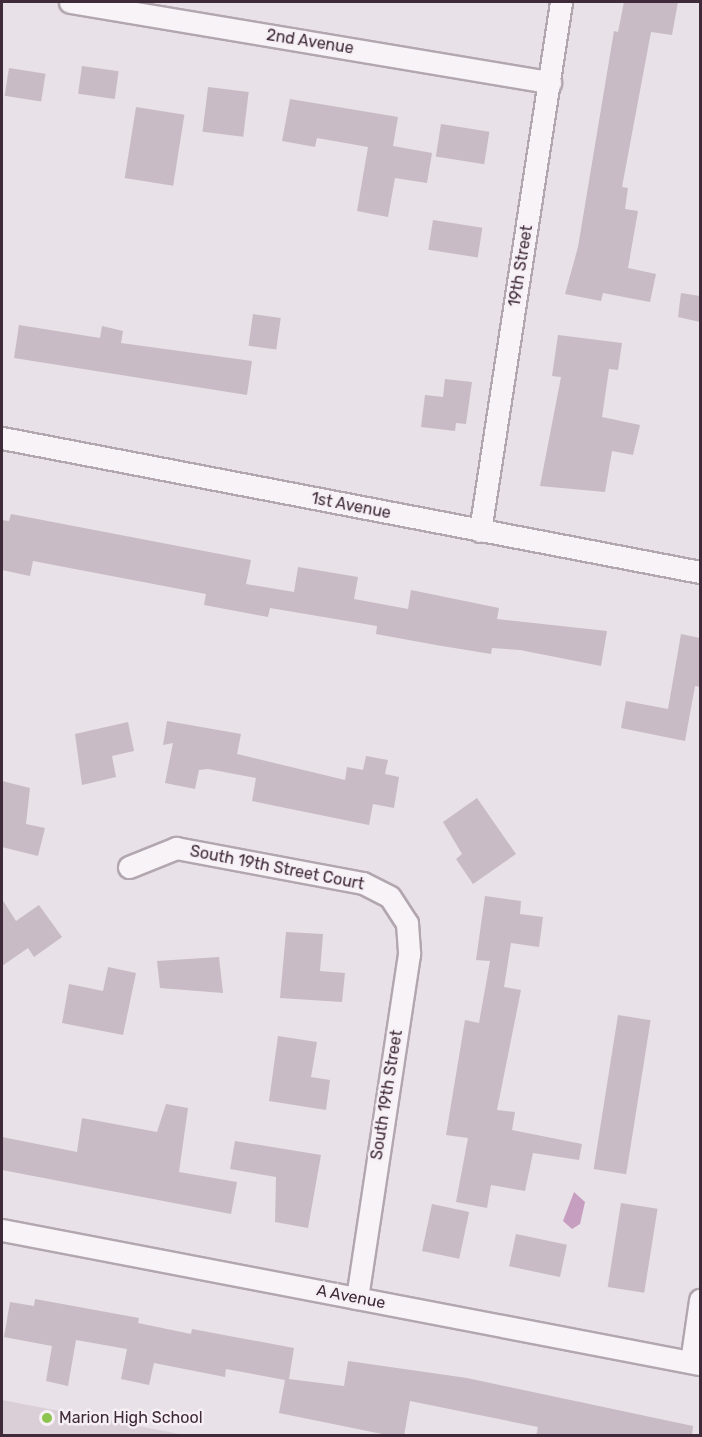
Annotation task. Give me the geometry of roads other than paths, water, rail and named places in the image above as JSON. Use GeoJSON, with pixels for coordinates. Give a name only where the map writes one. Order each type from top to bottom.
{"type":"FeatureCollection","features":[{"type":"Feature","properties":{"kind":"street","name":"2nd Avenue"},"geometry":{"type":"LineString","coordinates":[[70,2],[550,82]]}},
{"type":"Feature","properties":{"kind":"street","name":"19th Street"},"geometry":{"type":"LineString","coordinates":[[480,531],[561,2]]}},
{"type":"Feature","properties":{"kind":"street","name":"1st Avenue"},"geometry":{"type":"LineString","coordinates":[[2,438],[700,572]]}},
{"type":"Feature","properties":{"kind":"street","name":"South 19th Street Court"},"geometry":{"type":"LineString","coordinates":[[129,867],[176,848],[363,883],[390,897]]}},
{"type":"Feature","properties":{"kind":"street","name":"South 19th Street"},"geometry":{"type":"LineString","coordinates":[[357,1298],[409,954],[406,923],[390,897]]}},
{"type":"Feature","properties":{"kind":"street","name":"A Avenue"},"geometry":{"type":"LineString","coordinates":[[2,1230],[696,1363]]}},
{"type":"Feature","properties":{"kind":"street"},"geometry":{"type":"LineString","coordinates":[[696,1363],[700,1300]]}},
{"type":"Feature","properties":{"kind":"place","name":"Marion High School"},"geometry":{"type":"Point","coordinates":[47,1418]}}]}
